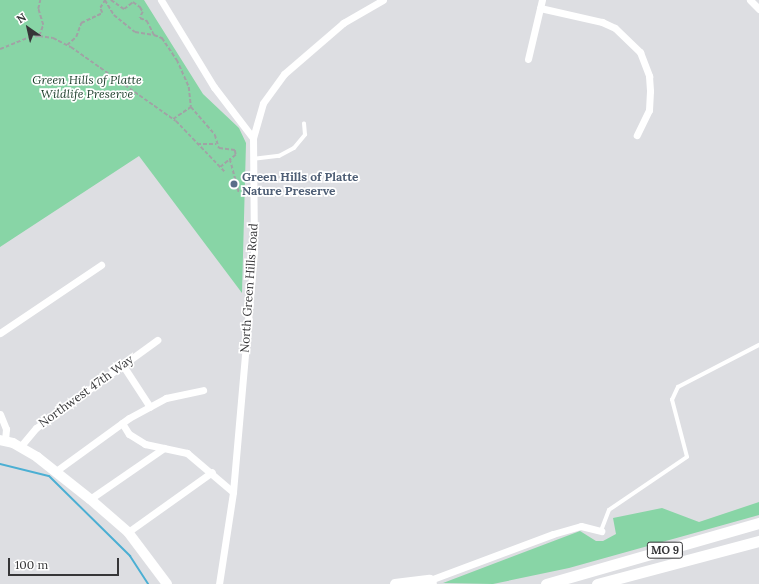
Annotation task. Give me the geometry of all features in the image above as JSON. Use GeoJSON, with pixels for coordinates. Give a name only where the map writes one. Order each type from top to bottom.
{"type":"FeatureCollection","features":[{"type":"Feature","properties":{"kind":"main road","name":"MO 9"},"geometry":{"type":"LineString","coordinates":[[546,584],[759,523]]}},
{"type":"Feature","properties":{"kind":"main road","name":"MO 9"},"geometry":{"type":"LineString","coordinates":[[597,584],[759,541]]}},
{"type":"Feature","properties":{"kind":"street"},"geometry":{"type":"LineString","coordinates":[[161,0],[214,87],[253,138]]}},
{"type":"Feature","properties":{"kind":"street","name":"North Green Hills Road"},"geometry":{"type":"LineString","coordinates":[[219,584],[234,492],[254,251],[253,138],[263,103],[284,74],[343,23],[383,0]]}},
{"type":"Feature","properties":{"kind":"street"},"geometry":{"type":"LineString","coordinates":[[528,59],[542,0]]}},
{"type":"Feature","properties":{"kind":"street"},"geometry":{"type":"LineString","coordinates":[[750,0],[759,10]]}},
{"type":"Feature","properties":{"kind":"street"},"geometry":{"type":"LineString","coordinates":[[540,8],[602,22],[615,28],[640,52],[650,76],[650,91],[649,110],[637,135]]}},
{"type":"Feature","properties":{"kind":"street"},"geometry":{"type":"LineString","coordinates":[[0,333],[101,265]]}},
{"type":"Feature","properties":{"kind":"street","name":"Northwest 47th Way"},"geometry":{"type":"LineString","coordinates":[[20,447],[36,428],[156,340]]}},
{"type":"Feature","properties":{"kind":"street"},"geometry":{"type":"LineString","coordinates":[[122,364],[150,407]]}},
{"type":"Feature","properties":{"kind":"street"},"geometry":{"type":"LineString","coordinates":[[56,471],[122,423],[166,398],[203,390]]}},
{"type":"Feature","properties":{"kind":"street"},"geometry":{"type":"LineString","coordinates":[[0,414],[6,429],[3,441],[20,447],[56,471],[90,499],[128,532],[168,584]]}},
{"type":"Feature","properties":{"kind":"street"},"geometry":{"type":"LineString","coordinates":[[122,423],[130,434],[145,444],[187,453],[212,472],[234,492]]}},
{"type":"Feature","properties":{"kind":"street"},"geometry":{"type":"LineString","coordinates":[[90,499],[164,448]]}},
{"type":"Feature","properties":{"kind":"street"},"geometry":{"type":"LineString","coordinates":[[128,532],[212,472]]}},
{"type":"Feature","properties":{"kind":"street"},"geometry":{"type":"LineString","coordinates":[[395,584],[431,582],[552,534],[581,526],[601,530]]}},
{"type":"Feature","properties":{"kind":"lane"},"geometry":{"type":"LineString","coordinates":[[253,159],[279,156],[294,148],[305,135],[304,124]]}},
{"type":"Feature","properties":{"kind":"lane"},"geometry":{"type":"LineString","coordinates":[[601,530],[609,510],[686,457],[672,400],[678,387],[759,345]]}},
{"type":"Feature","properties":{"kind":"path"},"geometry":{"type":"LineString","coordinates":[[39,36],[43,25],[38,9],[40,0]]}},
{"type":"Feature","properties":{"kind":"path"},"geometry":{"type":"LineString","coordinates":[[67,45],[76,37],[81,23],[102,13],[100,8],[105,0],[114,15],[135,32],[162,38],[177,60],[189,87],[191,107],[215,135],[216,144]]}},
{"type":"Feature","properties":{"kind":"path"},"geometry":{"type":"LineString","coordinates":[[111,0],[124,9],[133,2],[140,7],[143,12],[140,18],[147,21],[154,35]]}},
{"type":"Feature","properties":{"kind":"path"},"geometry":{"type":"LineString","coordinates":[[0,49],[29,37],[39,36],[53,38],[67,45],[172,119],[225,172]]}},
{"type":"Feature","properties":{"kind":"path"},"geometry":{"type":"LineString","coordinates":[[172,119],[191,107]]}},
{"type":"Feature","properties":{"kind":"path"},"geometry":{"type":"LineString","coordinates":[[198,144],[216,144],[235,150],[236,155],[220,167]]}},
{"type":"Feature","properties":{"kind":"path"},"geometry":{"type":"LineString","coordinates":[[230,160],[239,193]]}},
{"type":"Feature","properties":{"kind":"green space","name":"Green Hills of Platte Wildlife Preserve"},"geometry":{"type":"Polygon","coordinates":[[[0,0],[144,0],[203,94],[239,128],[246,143],[242,293],[139,156],[0,247],[0,0]]]}},
{"type":"Feature","properties":{"kind":"green space"},"geometry":{"type":"Polygon","coordinates":[[[759,502],[759,515],[569,568],[493,584],[443,583],[580,531],[596,541],[603,541],[616,534],[613,518],[662,508],[699,522],[759,502]]]}},
{"type":"Feature","properties":{"kind":"waterway"},"geometry":{"type":"LineString","coordinates":[[0,464],[49,476],[130,556],[148,584]]}},
{"type":"Feature","properties":{"kind":"place","name":"Green Hills of Platte Nature Preserve"},"geometry":{"type":"Point","coordinates":[234,184]}}]}
